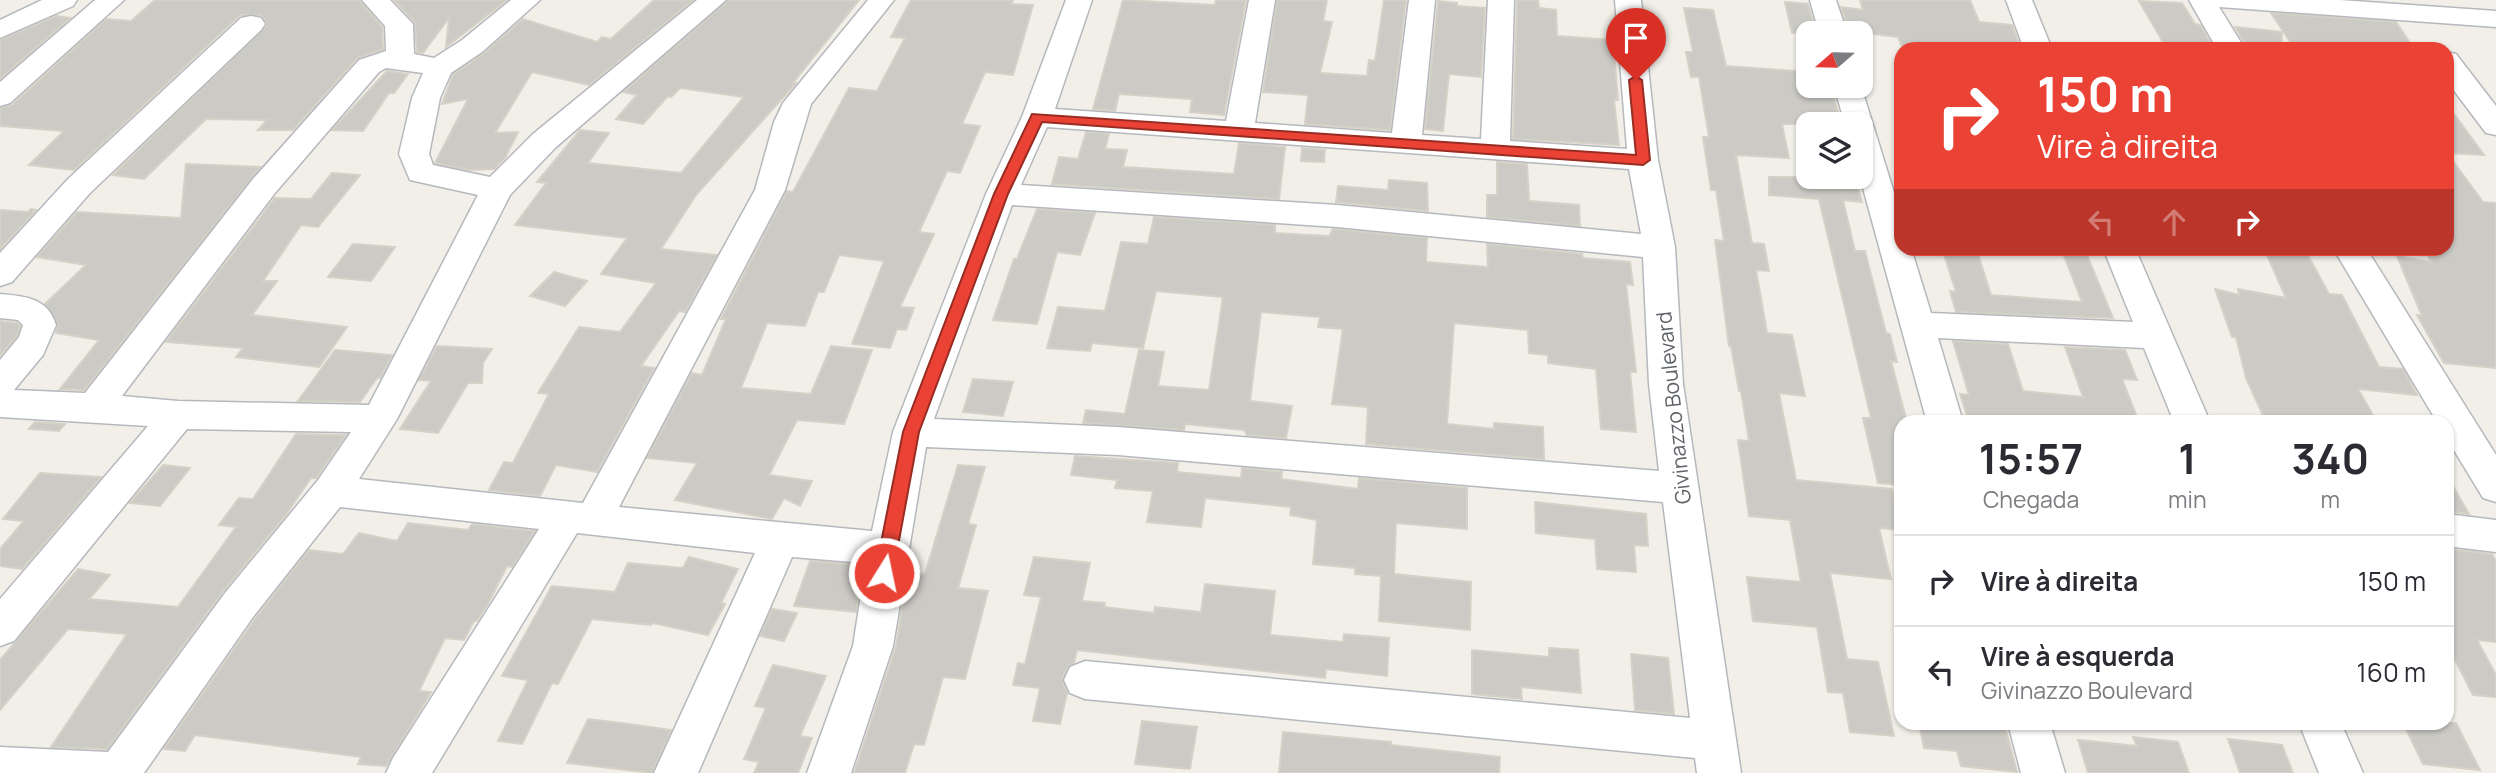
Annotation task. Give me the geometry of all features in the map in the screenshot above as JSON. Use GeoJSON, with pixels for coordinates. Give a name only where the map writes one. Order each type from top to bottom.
{"type":"FeatureCollection","features":[{"type":"Feature","properties":{"kind":"street"},"geometry":{"type":"LineString","coordinates":[[0,30],[64,0]]}},
{"type":"Feature","properties":{"kind":"street"},"geometry":{"type":"LineString","coordinates":[[0,97],[111,0]]}},
{"type":"Feature","properties":{"kind":"street"},"geometry":{"type":"LineString","coordinates":[[375,0],[399,24],[400,60]]}},
{"type":"Feature","properties":{"kind":"street"},"geometry":{"type":"LineString","coordinates":[[497,189],[421,173],[414,154],[426,98],[439,68],[472,46],[527,0]]}},
{"type":"Feature","properties":{"kind":"street"},"geometry":{"type":"LineString","coordinates":[[119,773],[239,605],[331,491],[379,419],[497,189],[544,141],[713,0]]}},
{"type":"Feature","properties":{"kind":"street"},"geometry":{"type":"LineString","coordinates":[[408,773],[581,517],[732,265],[776,177],[794,106],[835,55],[869,19],[881,0]]}},
{"type":"Feature","properties":{"kind":"street"},"geometry":{"type":"LineString","coordinates":[[829,773],[873,646],[888,548],[911,432],[1001,194],[1037,117],[1079,0]]}},
{"type":"Feature","properties":{"kind":"street"},"geometry":{"type":"LineString","coordinates":[[1239,130],[1262,0]]}},
{"type":"Feature","properties":{"kind":"street"},"geometry":{"type":"LineString","coordinates":[[1406,142],[1422,0]]}},
{"type":"Feature","properties":{"kind":"street"},"geometry":{"type":"LineString","coordinates":[[1495,149],[1501,0]]}},
{"type":"Feature","properties":{"kind":"street","name":"Givinazzo Boulevard"},"geometry":{"type":"LineString","coordinates":[[1628,0],[1643,160],[1658,247],[1666,384],[1717,756]]}},
{"type":"Feature","properties":{"kind":"street"},"geometry":{"type":"LineString","coordinates":[[1823,0],[1829,21]]}},
{"type":"Feature","properties":{"kind":"street"},"geometry":{"type":"LineString","coordinates":[[2019,0],[2035,42]]}},
{"type":"Feature","properties":{"kind":"street"},"geometry":{"type":"LineString","coordinates":[[2202,0],[2227,42]]}},
{"type":"Feature","properties":{"kind":"street"},"geometry":{"type":"LineString","coordinates":[[2225,0],[2406,6],[2496,19]]}},
{"type":"Feature","properties":{"kind":"street"},"geometry":{"type":"LineString","coordinates":[[2406,6],[2433,42]]}},
{"type":"Feature","properties":{"kind":"street"},"geometry":{"type":"LineString","coordinates":[[0,274],[79,186],[251,24]]}},
{"type":"Feature","properties":{"kind":"street"},"geometry":{"type":"LineString","coordinates":[[94,407],[264,186],[375,62],[400,60],[439,68]]}},
{"type":"Feature","properties":{"kind":"street"},"geometry":{"type":"LineString","coordinates":[[2454,71],[2496,126]]}},
{"type":"Feature","properties":{"kind":"street"},"geometry":{"type":"LineString","coordinates":[[1037,117],[1643,160]]}},
{"type":"Feature","properties":{"kind":"street"},"geometry":{"type":"LineString","coordinates":[[1873,169],[1894,240]]}},
{"type":"Feature","properties":{"kind":"street"},"geometry":{"type":"LineString","coordinates":[[1001,194],[1337,216],[1658,247]]}},
{"type":"Feature","properties":{"kind":"street"},"geometry":{"type":"LineString","coordinates":[[1899,256],[1943,415]]}},
{"type":"Feature","properties":{"kind":"street"},"geometry":{"type":"LineString","coordinates":[[2122,256],[2189,415]]}},
{"type":"Feature","properties":{"kind":"street"},"geometry":{"type":"LineString","coordinates":[[2355,256],[2452,415]]}},
{"type":"Feature","properties":{"kind":"street"},"geometry":{"type":"LineString","coordinates":[[0,306],[30,311],[39,318],[41,328],[34,342],[0,382]]}},
{"type":"Feature","properties":{"kind":"street"},"geometry":{"type":"LineString","coordinates":[[1919,325],[2156,336]]}},
{"type":"Feature","properties":{"kind":"street"},"geometry":{"type":"LineString","coordinates":[[0,403],[94,407],[178,415],[379,419]]}},
{"type":"Feature","properties":{"kind":"street"},"geometry":{"type":"LineString","coordinates":[[0,628],[178,415]]}},
{"type":"Feature","properties":{"kind":"street"},"geometry":{"type":"LineString","coordinates":[[2454,418],[2496,487]]}},
{"type":"Feature","properties":{"kind":"street"},"geometry":{"type":"LineString","coordinates":[[911,432],[1118,441],[1681,488]]}},
{"type":"Feature","properties":{"kind":"street"},"geometry":{"type":"LineString","coordinates":[[331,491],[780,540],[888,548]]}},
{"type":"Feature","properties":{"kind":"street"},"geometry":{"type":"LineString","coordinates":[[2454,531],[2496,536]]}},
{"type":"Feature","properties":{"kind":"street"},"geometry":{"type":"LineString","coordinates":[[676,773],[780,540]]}},
{"type":"Feature","properties":{"kind":"street"},"geometry":{"type":"LineString","coordinates":[[1085,680],[1717,756]]}},
{"type":"Feature","properties":{"kind":"street"},"geometry":{"type":"LineString","coordinates":[[2031,730],[2043,773]]}},
{"type":"Feature","properties":{"kind":"street"},"geometry":{"type":"LineString","coordinates":[[2323,730],[2341,773]]}},
{"type":"Feature","properties":{"kind":"street"},"geometry":{"type":"LineString","coordinates":[[0,767],[109,773]]}},
{"type":"Feature","properties":{"kind":"building"},"geometry":{"type":"Polygon","coordinates":[[[155,0],[359,0],[382,27],[383,49],[357,58],[293,130],[258,130],[267,120],[206,119],[144,179],[113,175],[267,25],[262,15],[240,15],[74,170],[29,165],[64,131],[0,126],[0,108],[12,105],[106,19],[131,21],[155,0]]]}},
{"type":"Feature","properties":{"kind":"building"},"geometry":{"type":"Polygon","coordinates":[[[394,0],[507,0],[446,47],[449,18],[423,53],[417,52],[415,22],[394,0]]]}},
{"type":"Feature","properties":{"kind":"building"},"geometry":{"type":"Polygon","coordinates":[[[654,0],[693,0],[589,85],[532,72],[495,133],[518,132],[505,158],[494,169],[468,170],[435,163],[468,99],[442,104],[453,75],[483,54],[523,19],[597,42],[602,37],[611,39],[654,0]]]}},
{"type":"Feature","properties":{"kind":"building"},"geometry":{"type":"Polygon","coordinates":[[[729,0],[859,0],[793,83],[796,83],[696,195],[661,249],[717,255],[685,312],[679,311],[641,366],[654,368],[597,472],[556,465],[540,496],[489,490],[504,462],[513,463],[549,394],[538,393],[579,327],[620,332],[656,283],[601,274],[627,238],[515,225],[546,183],[537,182],[580,130],[609,133],[588,163],[681,173],[744,97],[680,88],[671,97],[668,96],[643,124],[616,119],[637,95],[623,92],[729,0]]]}},
{"type":"Feature","properties":{"kind":"building"},"geometry":{"type":"Polygon","coordinates":[[[911,0],[1013,0],[1011,4],[1033,5],[1013,75],[985,72],[962,124],[980,126],[960,173],[947,171],[919,232],[934,234],[900,307],[914,308],[906,330],[897,329],[890,348],[852,344],[884,261],[839,255],[824,292],[818,292],[805,326],[767,323],[741,388],[811,394],[831,346],[872,350],[844,424],[797,420],[769,475],[812,481],[800,506],[784,498],[772,519],[675,500],[697,463],[647,458],[692,373],[702,375],[726,319],[721,319],[787,191],[793,192],[849,88],[877,91],[905,38],[891,37],[911,0]]]}},
{"type":"Feature","properties":{"kind":"building"},"geometry":{"type":"Polygon","coordinates":[[[1123,0],[1215,5],[1216,0],[1246,0],[1224,115],[1190,112],[1192,99],[1119,94],[1115,111],[1093,109],[1123,0]]]}},
{"type":"Feature","properties":{"kind":"building"},"geometry":{"type":"Polygon","coordinates":[[[1277,0],[1327,0],[1323,21],[1332,22],[1320,73],[1367,76],[1369,60],[1375,61],[1384,0],[1406,0],[1390,130],[1305,124],[1308,95],[1263,92],[1277,0]]]}},
{"type":"Feature","properties":{"kind":"building"},"geometry":{"type":"Polygon","coordinates":[[[1517,0],[1538,0],[1539,8],[1556,10],[1557,36],[1613,40],[1618,100],[1614,100],[1619,145],[1513,139],[1517,0]]]}},
{"type":"Feature","properties":{"kind":"building"},"geometry":{"type":"Polygon","coordinates":[[[1860,0],[1970,0],[1979,22],[2012,25],[2018,42],[1900,42],[1898,37],[1873,34],[1873,21],[1846,21],[1841,7],[1863,10],[1860,0]]]}},
{"type":"Feature","properties":{"kind":"building"},"geometry":{"type":"Polygon","coordinates":[[[1438,1],[1457,3],[1457,6],[1485,8],[1481,77],[1449,74],[1443,131],[1425,129],[1438,1]]]}},
{"type":"Feature","properties":{"kind":"building"},"geometry":{"type":"Polygon","coordinates":[[[2139,1],[2182,3],[2210,42],[2163,42],[2139,1]]]}},
{"type":"Feature","properties":{"kind":"building"},"geometry":{"type":"Polygon","coordinates":[[[1785,2],[1808,4],[1813,21],[1796,21],[1796,33],[1792,33],[1785,2]]]}},
{"type":"Feature","properties":{"kind":"building"},"geometry":{"type":"Polygon","coordinates":[[[1684,8],[1713,10],[1726,66],[1796,71],[1796,98],[1834,98],[1838,112],[1796,112],[1796,124],[1782,124],[1789,158],[1736,155],[1752,243],[1764,244],[1769,271],[1756,270],[1767,333],[1792,335],[1805,396],[1779,393],[1796,480],[1892,489],[1894,529],[1879,528],[1891,579],[1830,573],[1847,659],[1878,662],[1894,736],[1850,732],[1843,693],[1828,692],[1817,627],[1753,621],[1747,577],[1801,582],[1790,520],[1749,516],[1738,440],[1749,441],[1741,391],[1729,346],[1715,240],[1724,241],[1716,190],[1711,190],[1703,137],[1709,137],[1699,77],[1691,77],[1686,52],[1693,52],[1684,8]]]}},
{"type":"Feature","properties":{"kind":"building"},"geometry":{"type":"Polygon","coordinates":[[[2271,13],[2396,22],[2409,42],[2290,42],[2271,13]]]}},
{"type":"Feature","properties":{"kind":"building"},"geometry":{"type":"Polygon","coordinates":[[[56,16],[70,18],[0,79],[0,40],[56,16]]]}},
{"type":"Feature","properties":{"kind":"building"},"geometry":{"type":"Polygon","coordinates":[[[2235,27],[2282,32],[2281,42],[2244,42],[2235,27]]]}},
{"type":"Feature","properties":{"kind":"building"},"geometry":{"type":"Polygon","coordinates":[[[387,71],[408,74],[394,93],[389,93],[363,131],[332,130],[387,71]]]}},
{"type":"Feature","properties":{"kind":"building"},"geometry":{"type":"Polygon","coordinates":[[[2454,114],[2484,155],[2454,153],[2454,114]]]}},
{"type":"Feature","properties":{"kind":"building"},"geometry":{"type":"Polygon","coordinates":[[[1086,132],[1109,134],[1105,149],[1127,150],[1123,167],[1234,174],[1239,143],[1285,147],[1279,199],[1052,184],[1059,157],[1078,159],[1086,132]]]}},
{"type":"Feature","properties":{"kind":"building"},"geometry":{"type":"Polygon","coordinates":[[[1302,148],[1325,150],[1324,162],[1301,161],[1302,148]]]}},
{"type":"Feature","properties":{"kind":"building"},"geometry":{"type":"Polygon","coordinates":[[[1497,162],[1527,164],[1529,201],[1579,205],[1580,226],[1487,217],[1487,195],[1497,195],[1497,162]]]}},
{"type":"Feature","properties":{"kind":"building"},"geometry":{"type":"Polygon","coordinates":[[[2454,163],[2483,202],[2496,203],[2496,368],[2444,363],[2417,315],[2422,316],[2397,256],[2431,262],[2428,256],[2454,256],[2454,163]]]}},
{"type":"Feature","properties":{"kind":"building"},"geometry":{"type":"Polygon","coordinates":[[[186,164],[260,167],[84,390],[60,389],[99,340],[56,333],[58,324],[45,304],[86,265],[37,257],[77,212],[181,218],[186,164]]]}},
{"type":"Feature","properties":{"kind":"building"},"geometry":{"type":"Polygon","coordinates":[[[332,173],[360,175],[318,227],[301,225],[263,281],[277,281],[252,315],[347,327],[319,367],[236,357],[243,348],[166,342],[275,198],[311,199],[332,173]]]}},
{"type":"Feature","properties":{"kind":"building"},"geometry":{"type":"Polygon","coordinates":[[[1769,177],[1796,177],[1796,189],[1858,189],[1862,202],[1843,200],[1855,251],[1865,251],[1886,333],[1890,334],[1897,362],[1891,361],[1905,415],[1894,415],[1894,484],[1878,483],[1863,418],[1871,418],[1819,199],[1769,195],[1769,177]]]}},
{"type":"Feature","properties":{"kind":"building"},"geometry":{"type":"Polygon","coordinates":[[[1389,180],[1427,183],[1428,211],[1336,202],[1338,186],[1388,190],[1389,180]]]}},
{"type":"Feature","properties":{"kind":"building"},"geometry":{"type":"Polygon","coordinates":[[[31,209],[36,210],[0,249],[0,210],[28,212],[31,209]]]}},
{"type":"Feature","properties":{"kind":"building"},"geometry":{"type":"Polygon","coordinates":[[[1037,209],[1095,213],[1080,255],[1057,252],[1037,324],[993,320],[1014,259],[1017,259],[1037,209]]]}},
{"type":"Feature","properties":{"kind":"building"},"geometry":{"type":"Polygon","coordinates":[[[1154,217],[1275,225],[1275,233],[1329,236],[1333,229],[1427,238],[1426,262],[1488,267],[1487,244],[1630,262],[1633,285],[1626,284],[1636,372],[1630,372],[1636,432],[1601,429],[1596,369],[1548,363],[1548,355],[1529,353],[1528,330],[1454,323],[1447,424],[1494,429],[1494,423],[1543,427],[1544,459],[1366,444],[1368,407],[1332,404],[1343,329],[1318,327],[1320,317],[1261,312],[1250,401],[1292,406],[1286,438],[1247,435],[1244,430],[1185,424],[1184,430],[1083,423],[1086,410],[1125,414],[1139,350],[1164,352],[1158,386],[1209,390],[1223,297],[1156,291],[1143,348],[1092,343],[1090,351],[1047,348],[1058,307],[1105,311],[1121,242],[1148,244],[1154,217]]]}},
{"type":"Feature","properties":{"kind":"building"},"geometry":{"type":"Polygon","coordinates":[[[353,244],[395,247],[371,281],[328,277],[353,244]]]}},
{"type":"Feature","properties":{"kind":"building"},"geometry":{"type":"Polygon","coordinates":[[[1945,256],[1979,256],[1991,295],[2082,302],[2064,256],[2087,256],[2113,318],[1956,312],[1950,291],[1956,292],[1945,256]]]}},
{"type":"Feature","properties":{"kind":"building"},"geometry":{"type":"Polygon","coordinates":[[[2268,256],[2308,256],[2329,294],[2342,295],[2379,367],[2403,369],[2417,395],[2358,389],[2373,415],[2263,415],[2246,378],[2236,337],[2232,337],[2215,289],[2239,295],[2238,289],[2286,298],[2268,256]]]}},
{"type":"Feature","properties":{"kind":"building"},"geometry":{"type":"Polygon","coordinates":[[[554,272],[587,281],[565,306],[530,296],[554,272]]]}},
{"type":"Feature","properties":{"kind":"building"},"geometry":{"type":"Polygon","coordinates":[[[0,321],[17,323],[20,326],[17,336],[0,356],[0,321]]]}},
{"type":"Feature","properties":{"kind":"building"},"geometry":{"type":"Polygon","coordinates":[[[1953,341],[2008,344],[2023,391],[2083,397],[2065,347],[2125,350],[2137,380],[2122,379],[2136,415],[1967,415],[1960,394],[1969,395],[1953,341]]]}},
{"type":"Feature","properties":{"kind":"building"},"geometry":{"type":"Polygon","coordinates":[[[437,346],[492,349],[483,363],[482,383],[468,383],[438,433],[400,429],[431,381],[419,380],[437,346]]]}},
{"type":"Feature","properties":{"kind":"building"},"geometry":{"type":"Polygon","coordinates":[[[335,350],[392,355],[380,378],[377,378],[360,402],[298,401],[335,350]]]}},
{"type":"Feature","properties":{"kind":"building"},"geometry":{"type":"Polygon","coordinates":[[[973,379],[1013,382],[1003,416],[963,412],[973,379]]]}},
{"type":"Feature","properties":{"kind":"building"},"geometry":{"type":"Polygon","coordinates":[[[35,422],[65,424],[59,431],[29,429],[35,422]]]}},
{"type":"Feature","properties":{"kind":"building"},"geometry":{"type":"Polygon","coordinates":[[[296,434],[346,435],[316,478],[311,478],[285,516],[223,591],[107,749],[51,747],[127,634],[68,629],[0,710],[0,660],[78,569],[110,575],[89,599],[178,607],[236,527],[219,525],[239,498],[253,499],[296,434]]]}},
{"type":"Feature","properties":{"kind":"building"},"geometry":{"type":"Polygon","coordinates":[[[1075,456],[1178,463],[1177,472],[1241,478],[1242,468],[1282,472],[1281,479],[1358,489],[1359,478],[1467,488],[1467,529],[1396,523],[1394,574],[1471,582],[1470,630],[1379,621],[1381,576],[1355,574],[1355,568],[1313,564],[1317,520],[1290,515],[1291,507],[1205,498],[1201,527],[1147,522],[1153,491],[1115,488],[1117,480],[1071,475],[1075,456]]]}},
{"type":"Feature","properties":{"kind":"building"},"geometry":{"type":"Polygon","coordinates":[[[163,465],[190,468],[160,506],[130,503],[163,465]]]}},
{"type":"Feature","properties":{"kind":"building"},"geometry":{"type":"Polygon","coordinates":[[[958,465],[985,467],[968,524],[976,525],[958,588],[988,591],[965,679],[943,677],[924,745],[914,744],[905,773],[854,773],[896,646],[908,572],[925,574],[958,465]]]}},
{"type":"Feature","properties":{"kind":"building"},"geometry":{"type":"Polygon","coordinates":[[[40,473],[101,477],[22,569],[0,566],[0,549],[24,521],[3,519],[40,473]]]}},
{"type":"Feature","properties":{"kind":"building"},"geometry":{"type":"Polygon","coordinates":[[[2454,488],[2469,514],[2454,512],[2454,488]]]}},
{"type":"Feature","properties":{"kind":"building"},"geometry":{"type":"Polygon","coordinates":[[[1535,502],[1646,514],[1648,546],[1634,545],[1636,572],[1597,569],[1595,539],[1536,533],[1535,502]]]}},
{"type":"Feature","properties":{"kind":"building"},"geometry":{"type":"Polygon","coordinates":[[[408,523],[468,530],[472,524],[535,531],[512,567],[507,566],[489,602],[464,640],[445,638],[419,691],[431,692],[386,766],[358,764],[361,757],[195,735],[185,751],[164,749],[255,619],[309,550],[343,554],[359,533],[397,541],[408,523]]]}},
{"type":"Feature","properties":{"kind":"building"},"geometry":{"type":"Polygon","coordinates":[[[2454,550],[2492,554],[2496,561],[2496,642],[2477,640],[2496,675],[2496,697],[2473,695],[2454,658],[2454,550]]]}},
{"type":"Feature","properties":{"kind":"building"},"geometry":{"type":"Polygon","coordinates":[[[689,557],[738,569],[721,603],[725,604],[708,635],[653,623],[651,625],[592,619],[558,684],[552,683],[522,744],[498,741],[528,680],[502,676],[552,586],[615,592],[628,563],[683,568],[689,557]]]}},
{"type":"Feature","properties":{"kind":"building"},"geometry":{"type":"Polygon","coordinates":[[[1034,557],[1090,563],[1082,601],[1105,603],[1104,607],[1154,613],[1155,607],[1201,612],[1205,584],[1275,591],[1270,635],[1343,642],[1344,634],[1389,638],[1387,676],[1326,669],[1325,678],[1077,650],[1074,663],[1068,666],[1062,679],[1067,693],[1060,724],[1033,721],[1040,688],[1013,685],[1018,663],[1025,664],[1041,597],[1024,595],[1034,557]]]}},
{"type":"Feature","properties":{"kind":"building"},"geometry":{"type":"Polygon","coordinates":[[[810,561],[863,565],[856,612],[794,606],[810,561]]]}},
{"type":"Feature","properties":{"kind":"building"},"geometry":{"type":"Polygon","coordinates":[[[772,609],[797,613],[784,641],[760,636],[772,609]]]}},
{"type":"Feature","properties":{"kind":"building"},"geometry":{"type":"Polygon","coordinates":[[[1549,648],[1578,650],[1581,693],[1521,687],[1522,699],[1472,694],[1472,650],[1549,657],[1549,648]]]}},
{"type":"Feature","properties":{"kind":"building"},"geometry":{"type":"Polygon","coordinates":[[[1631,654],[1668,658],[1674,714],[1635,710],[1631,654]]]}},
{"type":"Feature","properties":{"kind":"building"},"geometry":{"type":"Polygon","coordinates":[[[773,665],[826,676],[800,736],[812,738],[798,773],[754,773],[759,762],[744,759],[766,708],[755,706],[773,665]]]}},
{"type":"Feature","properties":{"kind":"building"},"geometry":{"type":"Polygon","coordinates":[[[588,719],[671,730],[652,773],[567,763],[588,719]]]}},
{"type":"Feature","properties":{"kind":"building"},"geometry":{"type":"Polygon","coordinates":[[[1142,721],[1197,727],[1190,769],[1135,764],[1142,721]]]}},
{"type":"Feature","properties":{"kind":"building"},"geometry":{"type":"Polygon","coordinates":[[[2456,723],[2480,770],[2423,764],[2406,730],[2454,730],[2456,723]]]}},
{"type":"Feature","properties":{"kind":"building"},"geometry":{"type":"Polygon","coordinates":[[[1920,730],[2006,730],[2017,772],[1961,766],[1957,751],[1924,748],[1920,730]]]}},
{"type":"Feature","properties":{"kind":"building"},"geometry":{"type":"Polygon","coordinates":[[[1283,732],[1391,742],[1391,745],[1500,757],[1499,773],[1279,773],[1283,732]]]}},
{"type":"Feature","properties":{"kind":"building"},"geometry":{"type":"Polygon","coordinates":[[[2133,737],[2178,742],[2189,773],[2088,773],[2078,740],[2137,746],[2133,737]]]}},
{"type":"Feature","properties":{"kind":"building"},"geometry":{"type":"Polygon","coordinates":[[[2228,739],[2282,745],[2293,773],[2240,773],[2228,739]]]}},
{"type":"Feature","properties":{"kind":"route"},"geometry":{"type":"LineString","coordinates":[[884,573],[911,432],[1001,194],[1037,117],[1643,160],[1636,80]]}}]}
